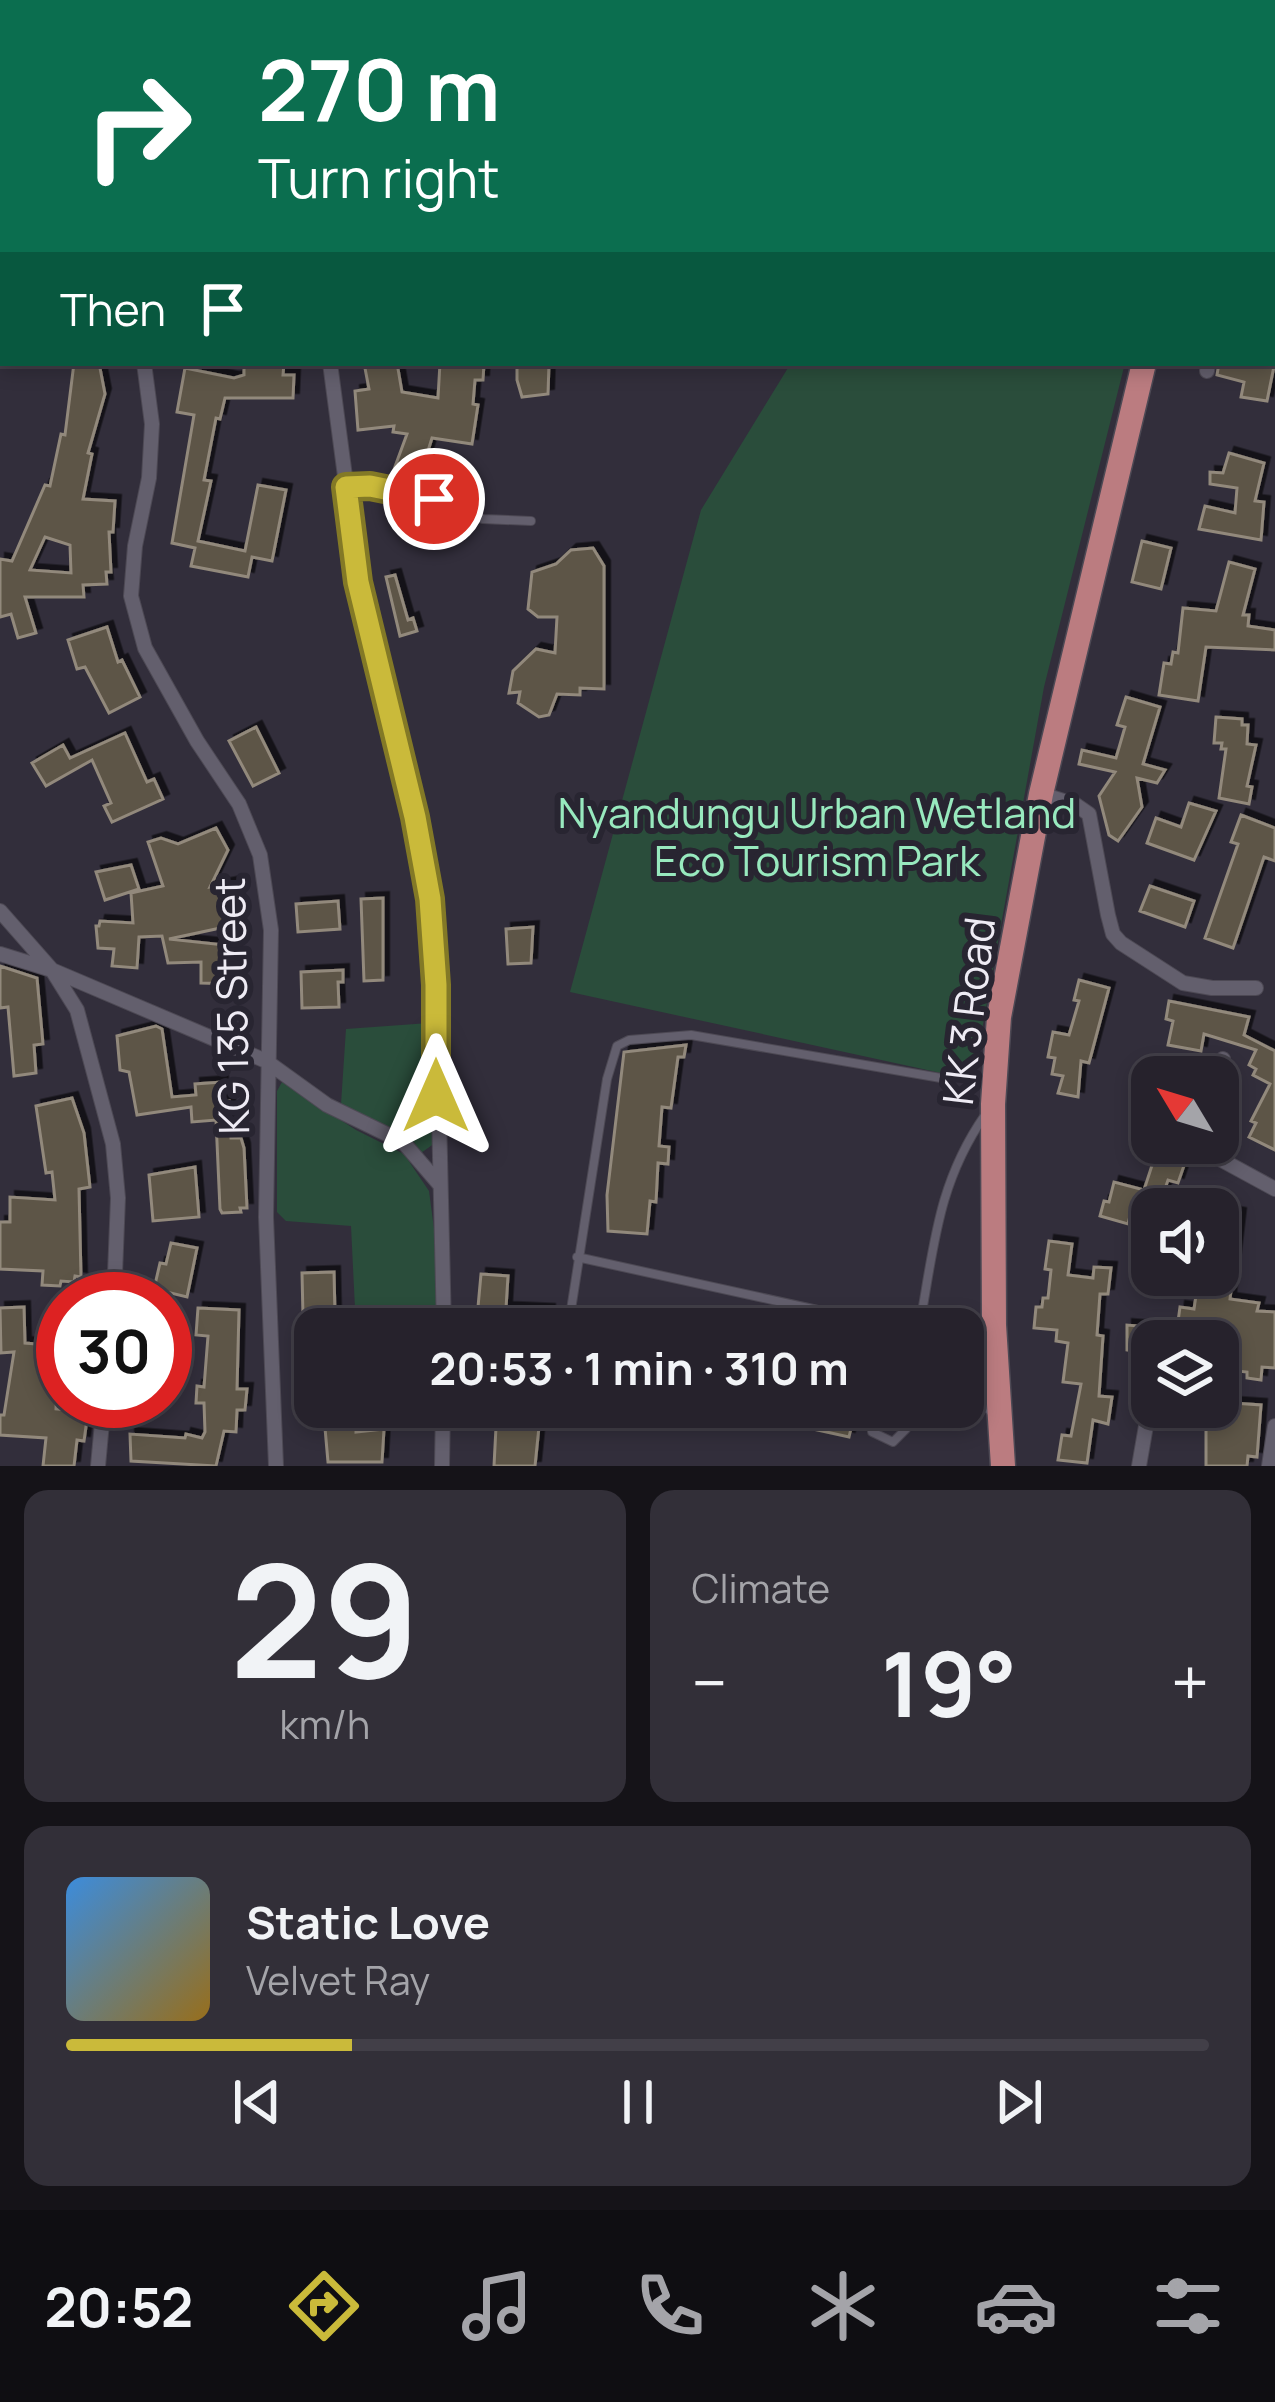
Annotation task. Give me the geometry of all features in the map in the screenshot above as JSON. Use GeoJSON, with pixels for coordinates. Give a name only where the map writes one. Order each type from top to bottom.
{"type":"FeatureCollection","features":[{"type":"Feature","properties":{"kind":"highway","name":"KK 3 Road"},"geometry":{"type":"LineString","coordinates":[[1003,1466],[994,1325],[993,1104],[999,1017],[1041,794],[1143,366]]}},
{"type":"Feature","properties":{"kind":"street","name":"KG 135 Street"},"geometry":{"type":"LineString","coordinates":[[143,366],[152,424],[131,596],[145,648],[239,804],[260,856],[271,930],[266,1217],[277,1466]]}},
{"type":"Feature","properties":{"kind":"street"},"geometry":{"type":"LineString","coordinates":[[330,366],[358,582],[430,899],[445,1308]]}},
{"type":"Feature","properties":{"kind":"street"},"geometry":{"type":"LineString","coordinates":[[1041,794],[1089,814],[1108,915],[1120,944],[1183,983],[1256,988]]}},
{"type":"Feature","properties":{"kind":"street"},"geometry":{"type":"LineString","coordinates":[[0,911],[52,970],[77,1010],[112,1144],[118,1198],[115,1272]]}},
{"type":"Feature","properties":{"kind":"street"},"geometry":{"type":"LineString","coordinates":[[0,954],[52,970],[266,1061],[327,1105],[403,1142],[440,1185]]}},
{"type":"Feature","properties":{"kind":"street"},"geometry":{"type":"LineString","coordinates":[[1229,1164],[1275,1189]]}},
{"type":"Feature","properties":{"kind":"street"},"geometry":{"type":"LineString","coordinates":[[1269,1466],[1275,1426]]}},
{"type":"Feature","properties":{"kind":"street"},"geometry":{"type":"LineString","coordinates":[[98,1466],[102,1428]]}},
{"type":"Feature","properties":{"kind":"street"},"geometry":{"type":"LineString","coordinates":[[442,1466],[443,1428]]}},
{"type":"Feature","properties":{"kind":"street"},"geometry":{"type":"LineString","coordinates":[[1139,1466],[1146,1428]]}},
{"type":"Feature","properties":{"kind":"lane"},"geometry":{"type":"LineString","coordinates":[[346,487],[422,494],[483,519],[531,520]]}},
{"type":"Feature","properties":{"kind":"lane"},"geometry":{"type":"LineString","coordinates":[[571,1308],[617,1046],[629,1040],[691,1035],[941,1078]]}},
{"type":"Feature","properties":{"kind":"lane"},"geometry":{"type":"LineString","coordinates":[[923,1308],[953,1166],[993,1104]]}},
{"type":"Feature","properties":{"kind":"lane"},"geometry":{"type":"LineString","coordinates":[[577,1257],[803,1308]]}},
{"type":"Feature","properties":{"kind":"lane"},"geometry":{"type":"LineString","coordinates":[[984,1403],[999,1422]]}},
{"type":"Feature","properties":{"kind":"lane"},"geometry":{"type":"LineString","coordinates":[[872,1428],[893,1442],[906,1428]]}},
{"type":"Feature","properties":{"kind":"green space","name":"Nyandungu Urban Wetland Eco Tourism Park"},"geometry":{"type":"Polygon","coordinates":[[[789,366],[1124,366],[1044,687],[973,1080],[570,992],[701,510],[789,366]]]}},
{"type":"Feature","properties":{"kind":"green space"},"geometry":{"type":"Polygon","coordinates":[[[429,1023],[428,1100],[435,1143],[421,1153],[414,1142],[341,1104],[346,1029],[429,1023]]]}},
{"type":"Feature","properties":{"kind":"green space"},"geometry":{"type":"Polygon","coordinates":[[[282,1082],[356,1130],[404,1154],[429,1191],[438,1259],[437,1308],[355,1308],[351,1226],[286,1221],[277,1212],[277,1091],[282,1082]]]}},
{"type":"Feature","properties":{"kind":"building"},"geometry":{"type":"Polygon","coordinates":[[[74,366],[100,366],[105,394],[88,453],[92,454],[83,499],[115,501],[113,532],[109,532],[111,572],[106,572],[107,584],[83,585],[84,597],[25,597],[36,633],[18,638],[11,614],[0,617],[0,559],[12,561],[45,485],[50,486],[61,434],[65,435],[74,366]],[[45,537],[30,570],[71,573],[70,545],[45,537]]]}},
{"type":"Feature","properties":{"kind":"building"},"geometry":{"type":"Polygon","coordinates":[[[244,366],[284,366],[283,375],[294,375],[293,398],[225,398],[220,419],[216,418],[204,480],[211,481],[198,541],[245,551],[258,485],[286,490],[272,561],[252,557],[248,577],[191,566],[195,548],[172,543],[194,415],[177,412],[185,368],[234,378],[244,375],[244,366]]]}},
{"type":"Feature","properties":{"kind":"building"},"geometry":{"type":"Polygon","coordinates":[[[365,366],[398,366],[402,392],[438,398],[440,366],[484,366],[483,380],[475,380],[473,404],[478,405],[472,444],[432,438],[423,467],[416,466],[411,477],[393,472],[407,434],[393,432],[394,426],[358,430],[355,391],[369,389],[365,366]]]}},
{"type":"Feature","properties":{"kind":"building"},"geometry":{"type":"Polygon","coordinates":[[[517,366],[549,366],[548,394],[522,397],[517,366]]]}},
{"type":"Feature","properties":{"kind":"building"},"geometry":{"type":"Polygon","coordinates":[[[1218,366],[1274,366],[1267,401],[1241,397],[1244,382],[1217,375],[1218,366]]]}},
{"type":"Feature","properties":{"kind":"building"},"geometry":{"type":"Polygon","coordinates":[[[1229,453],[1264,463],[1255,501],[1264,502],[1261,540],[1199,529],[1205,506],[1235,513],[1237,488],[1210,484],[1210,472],[1223,473],[1229,453]]]}},
{"type":"Feature","properties":{"kind":"building"},"geometry":{"type":"Polygon","coordinates":[[[1142,541],[1171,548],[1161,589],[1132,582],[1142,541]]]}},
{"type":"Feature","properties":{"kind":"building"},"geometry":{"type":"Polygon","coordinates":[[[593,548],[604,566],[604,689],[557,694],[549,715],[539,717],[518,703],[520,692],[509,693],[513,671],[536,649],[555,653],[557,617],[538,617],[528,609],[532,572],[556,564],[571,550],[593,548]]]}},
{"type":"Feature","properties":{"kind":"building"},"geometry":{"type":"Polygon","coordinates":[[[1229,562],[1255,569],[1243,615],[1249,615],[1248,626],[1275,630],[1275,650],[1206,647],[1198,701],[1159,695],[1164,663],[1171,664],[1173,652],[1178,653],[1183,608],[1216,611],[1229,562]]]}},
{"type":"Feature","properties":{"kind":"building"},"geometry":{"type":"Polygon","coordinates":[[[395,575],[408,620],[413,618],[417,631],[400,636],[386,577],[395,575]]]}},
{"type":"Feature","properties":{"kind":"building"},"geometry":{"type":"Polygon","coordinates":[[[107,627],[118,662],[122,660],[140,697],[109,713],[85,667],[77,669],[68,640],[107,627]]]}},
{"type":"Feature","properties":{"kind":"building"},"geometry":{"type":"Polygon","coordinates":[[[1126,697],[1160,707],[1143,764],[1165,770],[1157,783],[1137,778],[1142,807],[1118,841],[1109,835],[1099,796],[1115,772],[1079,764],[1082,750],[1116,758],[1125,727],[1117,725],[1126,697]]]}},
{"type":"Feature","properties":{"kind":"building"},"geometry":{"type":"Polygon","coordinates":[[[1216,717],[1242,719],[1242,725],[1248,725],[1247,744],[1256,745],[1247,786],[1252,787],[1249,804],[1219,798],[1226,749],[1214,743],[1216,717]]]}},
{"type":"Feature","properties":{"kind":"building"},"geometry":{"type":"Polygon","coordinates":[[[256,727],[279,773],[253,786],[229,741],[256,727]]]}},
{"type":"Feature","properties":{"kind":"building"},"geometry":{"type":"Polygon","coordinates":[[[125,733],[147,782],[154,779],[163,799],[112,822],[104,806],[111,803],[92,760],[46,786],[32,763],[63,745],[70,758],[125,733]]]}},
{"type":"Feature","properties":{"kind":"building"},"geometry":{"type":"Polygon","coordinates":[[[1189,803],[1216,811],[1194,860],[1147,843],[1156,818],[1181,827],[1189,803]]]}},
{"type":"Feature","properties":{"kind":"building"},"geometry":{"type":"Polygon","coordinates":[[[1241,815],[1275,828],[1275,861],[1264,857],[1233,948],[1205,938],[1238,844],[1231,842],[1241,815]]]}},
{"type":"Feature","properties":{"kind":"building"},"geometry":{"type":"Polygon","coordinates":[[[216,828],[228,850],[210,887],[231,883],[239,924],[169,939],[234,946],[236,984],[201,983],[201,962],[168,963],[162,936],[139,937],[137,968],[112,966],[114,949],[98,948],[96,926],[100,921],[133,923],[131,893],[163,886],[148,842],[161,838],[178,844],[216,828]]]}},
{"type":"Feature","properties":{"kind":"building"},"geometry":{"type":"Polygon","coordinates":[[[131,865],[139,889],[105,900],[96,872],[131,865]]]}},
{"type":"Feature","properties":{"kind":"building"},"geometry":{"type":"Polygon","coordinates":[[[1150,886],[1194,901],[1185,927],[1140,911],[1150,886]]]}},
{"type":"Feature","properties":{"kind":"building"},"geometry":{"type":"Polygon","coordinates":[[[383,898],[383,980],[364,981],[361,899],[383,898]]]}},
{"type":"Feature","properties":{"kind":"building"},"geometry":{"type":"Polygon","coordinates":[[[338,901],[340,929],[298,932],[296,904],[338,901]]]}},
{"type":"Feature","properties":{"kind":"building"},"geometry":{"type":"Polygon","coordinates":[[[533,927],[531,963],[508,964],[506,929],[533,927]]]}},
{"type":"Feature","properties":{"kind":"building"},"geometry":{"type":"Polygon","coordinates":[[[0,966],[37,978],[43,1044],[34,1045],[36,1073],[14,1076],[8,1007],[0,1008],[0,966]]]}},
{"type":"Feature","properties":{"kind":"building"},"geometry":{"type":"Polygon","coordinates":[[[343,970],[343,982],[338,982],[339,1007],[302,1008],[301,972],[343,970]]]}},
{"type":"Feature","properties":{"kind":"building"},"geometry":{"type":"Polygon","coordinates":[[[1079,980],[1109,988],[1089,1063],[1081,1061],[1078,1097],[1058,1093],[1063,1076],[1052,1074],[1055,1058],[1048,1057],[1053,1032],[1069,1035],[1079,1001],[1074,1000],[1079,980]]]}},
{"type":"Feature","properties":{"kind":"building"},"geometry":{"type":"Polygon","coordinates":[[[1169,1001],[1249,1017],[1244,1035],[1275,1051],[1275,1150],[1249,1137],[1256,1123],[1251,1121],[1270,1084],[1253,1075],[1256,1069],[1249,1065],[1256,1050],[1204,1034],[1201,1051],[1168,1045],[1173,1021],[1166,1019],[1169,1001]]]}},
{"type":"Feature","properties":{"kind":"building"},"geometry":{"type":"Polygon","coordinates":[[[156,1026],[162,1029],[172,1097],[196,1095],[195,1084],[222,1082],[223,1102],[229,1101],[231,1138],[241,1138],[244,1148],[247,1208],[240,1208],[241,1212],[222,1213],[220,1209],[216,1120],[192,1122],[191,1107],[137,1115],[129,1072],[120,1070],[117,1036],[156,1026]]]}},
{"type":"Feature","properties":{"kind":"building"},"geometry":{"type":"Polygon","coordinates":[[[686,1045],[684,1057],[678,1057],[671,1108],[662,1107],[659,1146],[669,1147],[668,1164],[658,1163],[656,1202],[650,1201],[647,1234],[608,1231],[607,1195],[624,1052],[686,1045]]]}},
{"type":"Feature","properties":{"kind":"building"},"geometry":{"type":"Polygon","coordinates":[[[72,1098],[84,1133],[90,1187],[79,1189],[81,1272],[0,1269],[0,1222],[10,1222],[10,1197],[55,1200],[36,1106],[72,1098]]]}},
{"type":"Feature","properties":{"kind":"building"},"geometry":{"type":"Polygon","coordinates":[[[1152,1164],[1185,1164],[1178,1183],[1168,1180],[1165,1188],[1145,1188],[1152,1164]]]}},
{"type":"Feature","properties":{"kind":"building"},"geometry":{"type":"Polygon","coordinates":[[[195,1167],[199,1217],[153,1221],[149,1175],[195,1167]]]}},
{"type":"Feature","properties":{"kind":"building"},"geometry":{"type":"Polygon","coordinates":[[[1114,1182],[1136,1188],[1131,1188],[1128,1224],[1100,1216],[1114,1182]]]}},
{"type":"Feature","properties":{"kind":"building"},"geometry":{"type":"Polygon","coordinates":[[[1049,1241],[1072,1244],[1068,1275],[1093,1278],[1094,1267],[1111,1268],[1108,1294],[1100,1294],[1097,1335],[1103,1336],[1099,1396],[1112,1397],[1108,1424],[1093,1420],[1087,1463],[1058,1460],[1062,1435],[1071,1436],[1081,1384],[1063,1382],[1068,1343],[1056,1341],[1057,1330],[1034,1328],[1036,1307],[1048,1298],[1049,1241]]]}},
{"type":"Feature","properties":{"kind":"building"},"geometry":{"type":"Polygon","coordinates":[[[171,1243],[197,1248],[192,1272],[158,1272],[160,1263],[166,1264],[171,1243]]]}},
{"type":"Feature","properties":{"kind":"building"},"geometry":{"type":"Polygon","coordinates":[[[334,1272],[335,1308],[303,1308],[302,1273],[334,1272]]]}},
{"type":"Feature","properties":{"kind":"building"},"geometry":{"type":"Polygon","coordinates":[[[481,1274],[508,1276],[506,1308],[478,1308],[481,1274]]]}},
{"type":"Feature","properties":{"kind":"building"},"geometry":{"type":"Polygon","coordinates":[[[1196,1296],[1230,1296],[1259,1303],[1257,1311],[1275,1312],[1275,1368],[1262,1367],[1261,1380],[1247,1378],[1247,1372],[1239,1371],[1239,1320],[1178,1320],[1180,1307],[1194,1309],[1196,1296]]]}},
{"type":"Feature","properties":{"kind":"building"},"geometry":{"type":"Polygon","coordinates":[[[24,1307],[25,1343],[36,1344],[36,1428],[86,1428],[84,1441],[77,1440],[74,1466],[43,1466],[46,1438],[0,1435],[14,1352],[1,1353],[0,1308],[24,1307]]]}},
{"type":"Feature","properties":{"kind":"building"},"geometry":{"type":"Polygon","coordinates":[[[198,1308],[239,1310],[237,1389],[247,1389],[245,1410],[237,1410],[236,1432],[224,1431],[216,1466],[131,1461],[130,1434],[202,1438],[205,1432],[204,1403],[196,1403],[197,1386],[204,1387],[208,1336],[196,1335],[198,1308]]]}},
{"type":"Feature","properties":{"kind":"building"},"geometry":{"type":"Polygon","coordinates":[[[1127,1325],[1131,1325],[1131,1351],[1127,1350],[1127,1325]]]}},
{"type":"Feature","properties":{"kind":"building"},"geometry":{"type":"Polygon","coordinates":[[[1239,1403],[1261,1405],[1257,1457],[1248,1456],[1247,1466],[1206,1466],[1206,1428],[1239,1428],[1239,1403]]]}},
{"type":"Feature","properties":{"kind":"building"},"geometry":{"type":"Polygon","coordinates":[[[325,1428],[384,1429],[382,1462],[328,1462],[325,1428]]]}},
{"type":"Feature","properties":{"kind":"building"},"geometry":{"type":"Polygon","coordinates":[[[496,1428],[539,1428],[535,1466],[494,1466],[496,1428]]]}},
{"type":"Feature","properties":{"kind":"building"},"geometry":{"type":"Polygon","coordinates":[[[808,1428],[851,1428],[849,1437],[808,1428]]]}},
{"type":"Feature","properties":{"kind":"route"},"geometry":{"type":"LineString","coordinates":[[434,499],[370,486],[346,487],[358,582],[430,899],[436,1096]]}}]}
